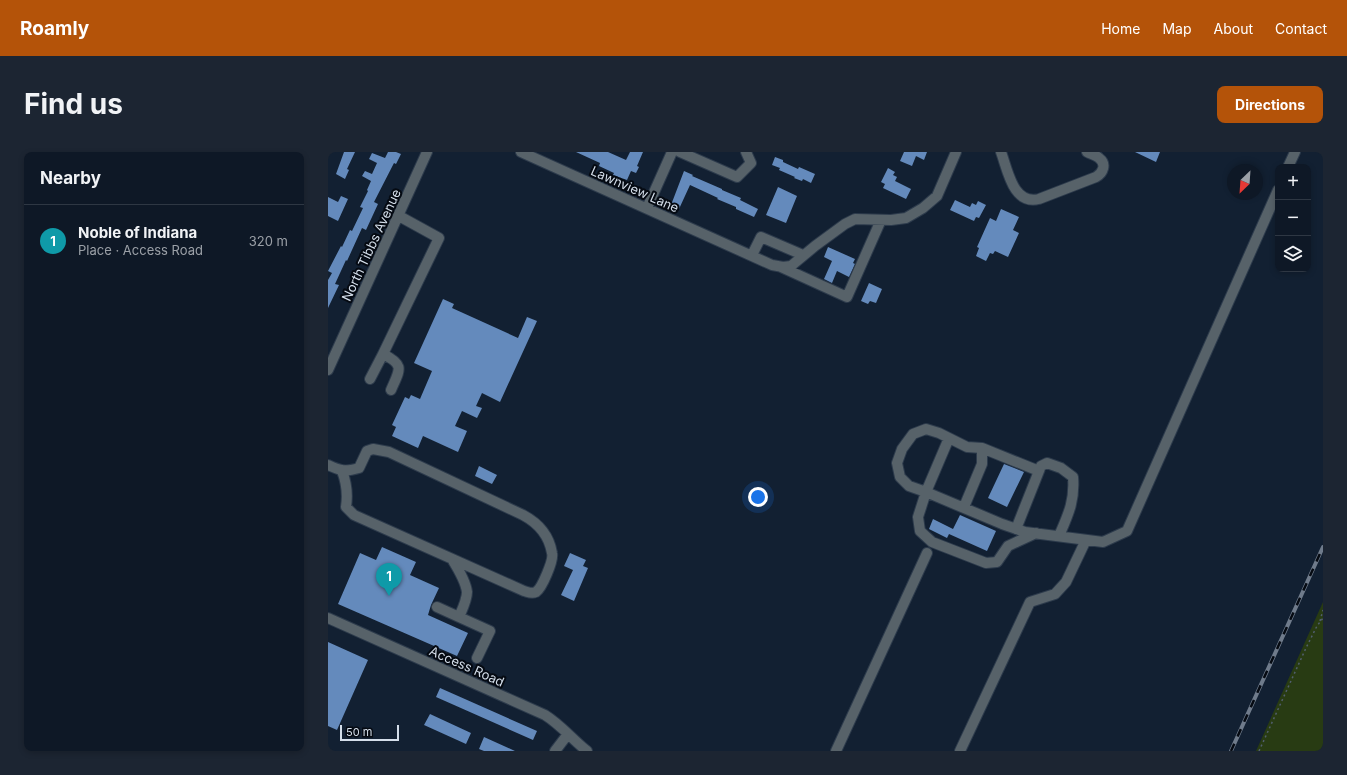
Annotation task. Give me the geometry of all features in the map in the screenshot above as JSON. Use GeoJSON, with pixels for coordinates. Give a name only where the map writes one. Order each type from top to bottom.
{"type":"FeatureCollection","features":[{"type":"Feature","properties":{"kind":"street","name":"North Tibbs Avenue"},"geometry":{"type":"LineString","coordinates":[[328,370],[428,152]]}},
{"type":"Feature","properties":{"kind":"street","name":"Lawnview Lane"},"geometry":{"type":"LineString","coordinates":[[521,152],[772,265],[778,266],[847,297],[880,220]]}},
{"type":"Feature","properties":{"kind":"street"},"geometry":{"type":"LineString","coordinates":[[647,208],[672,152]]}},
{"type":"Feature","properties":{"kind":"street"},"geometry":{"type":"LineString","coordinates":[[680,152],[738,177],[751,163],[746,152]]}},
{"type":"Feature","properties":{"kind":"street"},"geometry":{"type":"LineString","coordinates":[[778,266],[791,266],[803,255],[845,224],[856,219],[891,220],[906,218],[923,208],[937,196],[956,152]]}},
{"type":"Feature","properties":{"kind":"street"},"geometry":{"type":"LineString","coordinates":[[1001,152],[1017,193],[1024,198],[1033,200],[1098,176],[1103,170],[1103,163],[1099,158],[1087,152]]}},
{"type":"Feature","properties":{"kind":"street"},"geometry":{"type":"LineString","coordinates":[[1289,164],[1295,152]]}},
{"type":"Feature","properties":{"kind":"street"},"geometry":{"type":"LineString","coordinates":[[1039,471],[982,448],[967,447],[926,429],[913,434],[902,449],[897,463],[900,477],[909,486],[1016,529],[1103,542],[1127,531],[1275,197]]}},
{"type":"Feature","properties":{"kind":"street"},"geometry":{"type":"LineString","coordinates":[[370,379],[439,238],[399,216]]}},
{"type":"Feature","properties":{"kind":"street"},"geometry":{"type":"LineString","coordinates":[[752,255],[761,237],[803,255]]}},
{"type":"Feature","properties":{"kind":"street"},"geometry":{"type":"LineString","coordinates":[[383,354],[396,360],[399,366],[397,376],[391,390]]}},
{"type":"Feature","properties":{"kind":"street"},"geometry":{"type":"LineString","coordinates":[[949,438],[926,492],[918,517],[920,531],[932,542],[986,563],[997,562],[1008,546],[1036,533]]}},
{"type":"Feature","properties":{"kind":"street"},"geometry":{"type":"LineString","coordinates":[[964,508],[982,464],[982,448]]}},
{"type":"Feature","properties":{"kind":"street"},"geometry":{"type":"LineString","coordinates":[[374,449],[389,452],[535,522],[549,542],[553,558],[537,591],[533,593],[524,591],[354,515],[346,507],[348,496],[359,468],[367,451],[374,449]]}},
{"type":"Feature","properties":{"kind":"street"},"geometry":{"type":"LineString","coordinates":[[1016,529],[1041,466],[1047,463],[1061,468],[1072,477],[1074,491],[1069,513],[1059,536]]}},
{"type":"Feature","properties":{"kind":"street"},"geometry":{"type":"LineString","coordinates":[[328,465],[342,471],[359,468]]}},
{"type":"Feature","properties":{"kind":"street"},"geometry":{"type":"LineString","coordinates":[[342,471],[347,483],[348,496]]}},
{"type":"Feature","properties":{"kind":"street"},"geometry":{"type":"LineString","coordinates":[[960,751],[1030,602],[1055,594],[1066,582],[1086,540]]}},
{"type":"Feature","properties":{"kind":"street"},"geometry":{"type":"LineString","coordinates":[[836,751],[927,553]]}},
{"type":"Feature","properties":{"kind":"street"},"geometry":{"type":"LineString","coordinates":[[452,559],[461,575],[467,592],[459,617]]}},
{"type":"Feature","properties":{"kind":"street"},"geometry":{"type":"LineString","coordinates":[[437,607],[490,631],[477,658]]}},
{"type":"Feature","properties":{"kind":"street","name":"Access Road"},"geometry":{"type":"LineString","coordinates":[[328,618],[545,715],[557,722],[587,751]]}},
{"type":"Feature","properties":{"kind":"street"},"geometry":{"type":"LineString","coordinates":[[555,751],[568,734]]}},
{"type":"Feature","properties":{"kind":"path"},"geometry":{"type":"LineString","coordinates":[[1259,751],[1303,654],[1320,621],[1323,610]]}},
{"type":"Feature","properties":{"kind":"path"},"geometry":{"type":"LineString","coordinates":[[1320,621],[1323,618]]}},
{"type":"Feature","properties":{"kind":"green space"},"geometry":{"type":"Polygon","coordinates":[[[1323,602],[1323,751],[1256,751],[1323,602]]]}},
{"type":"Feature","properties":{"kind":"building"},"geometry":{"type":"Polygon","coordinates":[[[344,152],[355,152],[347,169],[349,170],[345,179],[336,174],[344,152]]]}},
{"type":"Feature","properties":{"kind":"building"},"geometry":{"type":"Polygon","coordinates":[[[388,152],[396,152],[401,154],[396,164],[394,163],[374,202],[378,204],[366,230],[362,228],[347,261],[346,260],[335,284],[339,285],[328,308],[328,280],[332,273],[328,271],[350,230],[352,231],[363,208],[360,207],[371,181],[362,176],[365,171],[372,174],[377,163],[369,159],[372,153],[385,158],[388,152]]]}},
{"type":"Feature","properties":{"kind":"building"},"geometry":{"type":"Polygon","coordinates":[[[576,152],[608,152],[626,160],[630,152],[643,152],[637,166],[639,167],[636,173],[631,171],[627,180],[613,175],[614,173],[599,166],[600,163],[576,152]]]}},
{"type":"Feature","properties":{"kind":"building"},"geometry":{"type":"Polygon","coordinates":[[[904,152],[927,152],[924,160],[916,156],[912,166],[900,161],[904,152]]]}},
{"type":"Feature","properties":{"kind":"building"},"geometry":{"type":"Polygon","coordinates":[[[1135,152],[1160,152],[1156,162],[1135,152]]]}},
{"type":"Feature","properties":{"kind":"building"},"geometry":{"type":"Polygon","coordinates":[[[775,157],[798,169],[799,167],[815,174],[811,183],[803,179],[802,181],[794,178],[795,177],[779,170],[780,168],[772,165],[775,157]]]}},
{"type":"Feature","properties":{"kind":"building"},"geometry":{"type":"Polygon","coordinates":[[[888,168],[895,172],[893,175],[897,177],[895,181],[911,189],[906,199],[883,188],[885,184],[881,182],[888,168]]]}},
{"type":"Feature","properties":{"kind":"building"},"geometry":{"type":"Polygon","coordinates":[[[684,171],[741,198],[740,200],[758,209],[754,217],[690,185],[679,209],[671,205],[684,171]]]}},
{"type":"Feature","properties":{"kind":"building"},"geometry":{"type":"Polygon","coordinates":[[[778,187],[797,196],[786,223],[766,215],[778,187]]]}},
{"type":"Feature","properties":{"kind":"building"},"geometry":{"type":"Polygon","coordinates":[[[341,196],[348,199],[338,221],[328,216],[328,197],[338,202],[341,196]]]}},
{"type":"Feature","properties":{"kind":"building"},"geometry":{"type":"Polygon","coordinates":[[[955,200],[970,207],[972,203],[976,205],[978,201],[986,205],[979,218],[976,217],[974,221],[950,210],[955,200]]]}},
{"type":"Feature","properties":{"kind":"building"},"geometry":{"type":"Polygon","coordinates":[[[1001,209],[1019,217],[1013,230],[1019,233],[1008,257],[995,251],[993,254],[990,253],[986,261],[976,256],[979,248],[977,247],[990,218],[996,221],[1001,209]]]}},
{"type":"Feature","properties":{"kind":"building"},"geometry":{"type":"Polygon","coordinates":[[[828,247],[855,259],[853,263],[855,264],[849,277],[837,271],[832,283],[824,279],[832,261],[824,257],[828,247]]]}},
{"type":"Feature","properties":{"kind":"building"},"geometry":{"type":"Polygon","coordinates":[[[869,283],[882,289],[876,303],[870,301],[868,304],[861,301],[869,283]]]}},
{"type":"Feature","properties":{"kind":"building"},"geometry":{"type":"Polygon","coordinates":[[[443,299],[454,304],[452,308],[518,338],[527,317],[537,321],[500,402],[482,393],[476,406],[482,408],[477,418],[462,411],[455,426],[467,431],[458,452],[423,436],[418,448],[392,436],[396,427],[392,425],[405,397],[409,399],[411,395],[420,399],[432,371],[414,363],[443,299]]]}},
{"type":"Feature","properties":{"kind":"building"},"geometry":{"type":"Polygon","coordinates":[[[1004,464],[1024,472],[1007,507],[988,498],[1004,464]]]}},
{"type":"Feature","properties":{"kind":"building"},"geometry":{"type":"Polygon","coordinates":[[[479,466],[497,475],[492,484],[475,476],[479,466]]]}},
{"type":"Feature","properties":{"kind":"building"},"geometry":{"type":"Polygon","coordinates":[[[960,515],[996,531],[987,551],[949,534],[947,538],[929,529],[933,519],[953,529],[960,515]]]}},
{"type":"Feature","properties":{"kind":"building"},"geometry":{"type":"Polygon","coordinates":[[[382,547],[416,562],[410,575],[439,588],[428,615],[468,633],[457,656],[338,604],[360,553],[376,560],[382,547]]]}},
{"type":"Feature","properties":{"kind":"building"},"geometry":{"type":"Polygon","coordinates":[[[570,553],[586,560],[583,566],[588,568],[574,601],[561,595],[573,570],[564,566],[570,553]]]}},
{"type":"Feature","properties":{"kind":"building"},"geometry":{"type":"Polygon","coordinates":[[[328,642],[368,660],[337,730],[328,726],[328,642]]]}},
{"type":"Feature","properties":{"kind":"building"},"geometry":{"type":"Polygon","coordinates":[[[440,688],[537,731],[533,740],[436,697],[440,688]]]}},
{"type":"Feature","properties":{"kind":"building"},"geometry":{"type":"Polygon","coordinates":[[[430,714],[471,733],[466,744],[424,725],[430,714]]]}},
{"type":"Feature","properties":{"kind":"building"},"geometry":{"type":"Polygon","coordinates":[[[484,737],[515,751],[484,751],[479,749],[484,737]]]}},
{"type":"Feature","properties":{"kind":"railway"},"geometry":{"type":"LineString","coordinates":[[1231,751],[1323,547]]}},
{"type":"Feature","properties":{"kind":"place","name":"Noble of Indiana"},"geometry":{"type":"Point","coordinates":[389,596]}}]}
